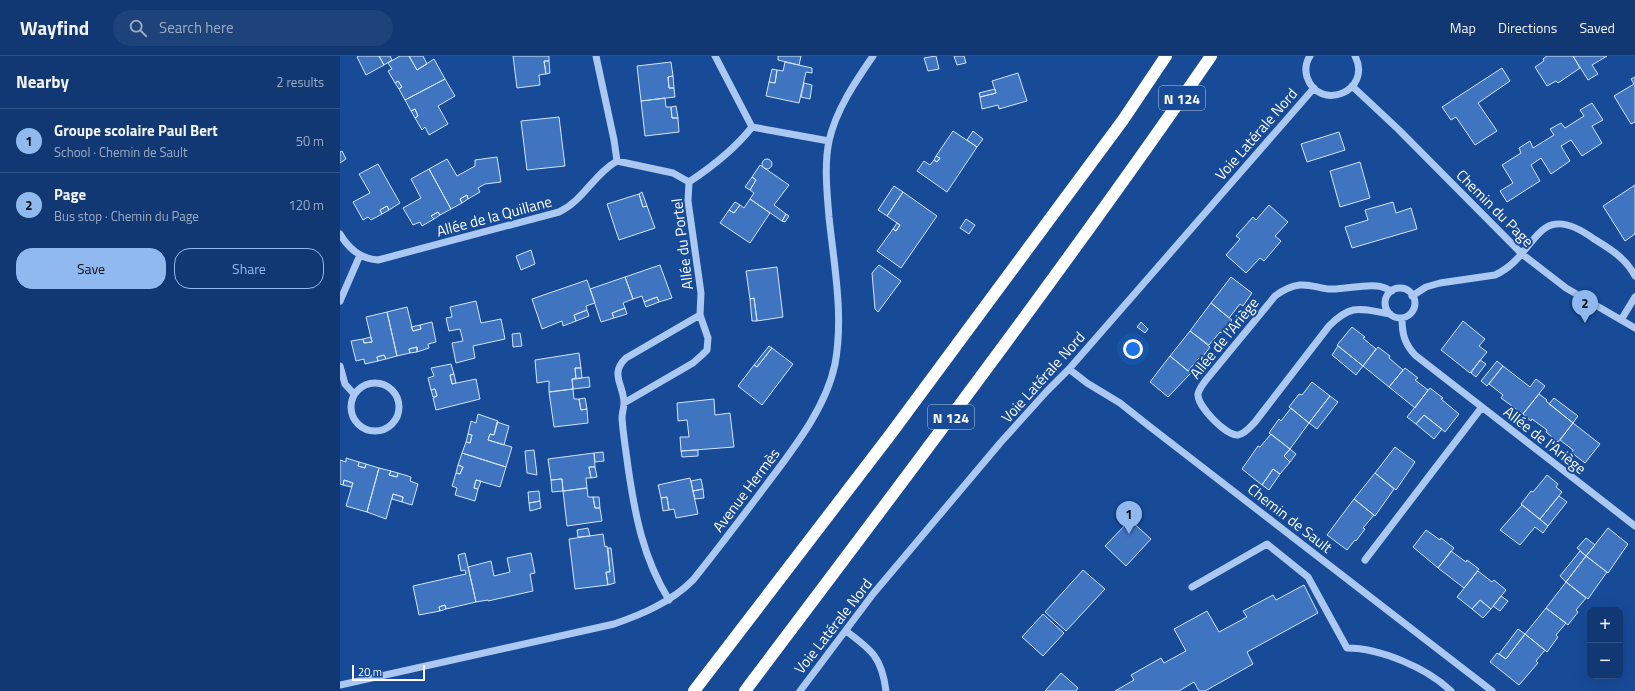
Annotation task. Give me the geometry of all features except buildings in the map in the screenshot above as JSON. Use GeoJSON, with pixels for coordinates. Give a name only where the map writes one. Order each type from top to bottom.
{"type":"FeatureCollection","features":[{"type":"Feature","properties":{"kind":"highway","name":"N 124"},"geometry":{"type":"LineString","coordinates":[[694,691],[890,435],[1124,120],[1166,56]]}},
{"type":"Feature","properties":{"kind":"highway","name":"N 124"},"geometry":{"type":"LineString","coordinates":[[745,691],[920,459],[1153,140],[1211,56]]}},
{"type":"Feature","properties":{"kind":"street"},"geometry":{"type":"LineString","coordinates":[[596,56],[617,161],[673,173],[689,182]]}},
{"type":"Feature","properties":{"kind":"street"},"geometry":{"type":"LineString","coordinates":[[714,56],[752,127],[829,141]]}},
{"type":"Feature","properties":{"kind":"street","name":"Avenue Hermès"},"geometry":{"type":"LineString","coordinates":[[340,685],[597,629],[642,614],[669,600],[693,580],[788,456],[820,405],[829,382],[834,365],[839,311],[826,187],[826,164],[829,141],[836,120],[846,98],[858,76],[873,56]]}},
{"type":"Feature","properties":{"kind":"street"},"geometry":{"type":"LineString","coordinates":[[1308,57],[1306,74],[1309,82],[1321,93],[1329,96],[1346,92],[1357,79],[1359,70],[1358,62],[1355,56]]}},
{"type":"Feature","properties":{"kind":"street","name":"Chemin du Page"},"geometry":{"type":"LineString","coordinates":[[1352,86],[1399,130],[1522,254],[1566,288],[1635,328]]}},
{"type":"Feature","properties":{"kind":"street","name":"Voie Latérale Nord"},"geometry":{"type":"LineString","coordinates":[[800,691],[873,594],[1002,442],[1047,391],[1069,369],[1314,88]]}},
{"type":"Feature","properties":{"kind":"street","name":"Allée du Portel"},"geometry":{"type":"LineString","coordinates":[[624,403],[693,363],[707,350],[708,338],[700,315],[701,293],[688,201],[689,182],[740,143],[752,127]]}},
{"type":"Feature","properties":{"kind":"street","name":"Allée de la Quillane"},"geometry":{"type":"LineString","coordinates":[[360,255],[371,260],[378,260],[559,212],[571,205],[600,172],[617,161]]}},
{"type":"Feature","properties":{"kind":"street"},"geometry":{"type":"LineString","coordinates":[[1412,296],[1426,287],[1440,283],[1495,276],[1513,264],[1533,239],[1545,228],[1554,224],[1568,224],[1577,227],[1621,258],[1631,268],[1635,276]]}},
{"type":"Feature","properties":{"kind":"street"},"geometry":{"type":"LineString","coordinates":[[340,234],[360,255],[340,301]]}},
{"type":"Feature","properties":{"kind":"street","name":"Allée de l'Ariège"},"geometry":{"type":"LineString","coordinates":[[1390,314],[1361,309],[1352,310],[1340,315],[1329,326],[1255,422],[1244,433],[1235,435],[1226,432],[1209,414],[1199,398],[1199,391],[1206,380],[1275,296],[1282,292],[1302,284],[1332,289],[1378,286],[1392,291]]}},
{"type":"Feature","properties":{"kind":"street"},"geometry":{"type":"LineString","coordinates":[[1405,289],[1412,296],[1415,305],[1413,311],[1408,316],[1402,318],[1395,317],[1390,314],[1386,308],[1385,302],[1392,291],[1405,289]]}},
{"type":"Feature","properties":{"kind":"street"},"geometry":{"type":"LineString","coordinates":[[1621,320],[1635,297]]}},
{"type":"Feature","properties":{"kind":"street"},"geometry":{"type":"LineString","coordinates":[[669,600],[652,568],[644,544],[635,507],[622,420],[624,403],[618,378],[619,367],[626,358],[700,315]]}},
{"type":"Feature","properties":{"kind":"street","name":"Allée de l'Ariège"},"geometry":{"type":"LineString","coordinates":[[1402,318],[1402,334],[1407,346],[1411,350],[1635,526]]}},
{"type":"Feature","properties":{"kind":"street"},"geometry":{"type":"LineString","coordinates":[[340,366],[344,384],[354,394]]}},
{"type":"Feature","properties":{"kind":"street","name":"Chemin de Sault"},"geometry":{"type":"LineString","coordinates":[[1069,369],[1087,383],[1120,403],[1492,691]]}},
{"type":"Feature","properties":{"kind":"street"},"geometry":{"type":"LineString","coordinates":[[370,383],[389,387],[395,394],[399,403],[399,412],[395,421],[388,428],[379,431],[370,432],[361,428],[354,421],[351,412],[351,402],[354,394],[361,387],[370,383]]}},
{"type":"Feature","properties":{"kind":"street"},"geometry":{"type":"LineString","coordinates":[[1365,560],[1482,407]]}},
{"type":"Feature","properties":{"kind":"street"},"geometry":{"type":"LineString","coordinates":[[1192,587],[1267,544],[1308,577],[1347,648],[1361,648],[1380,652],[1398,659],[1438,680],[1451,691]]}},
{"type":"Feature","properties":{"kind":"street"},"geometry":{"type":"LineString","coordinates":[[846,631],[872,651],[882,670],[886,691]]}},
{"type":"Feature","properties":{"kind":"place","name":"Page"},"geometry":{"type":"Point","coordinates":[1585,323]}},
{"type":"Feature","properties":{"kind":"place","name":"Groupe scolaire Paul Bert"},"geometry":{"type":"Point","coordinates":[1129,534]}}]}
